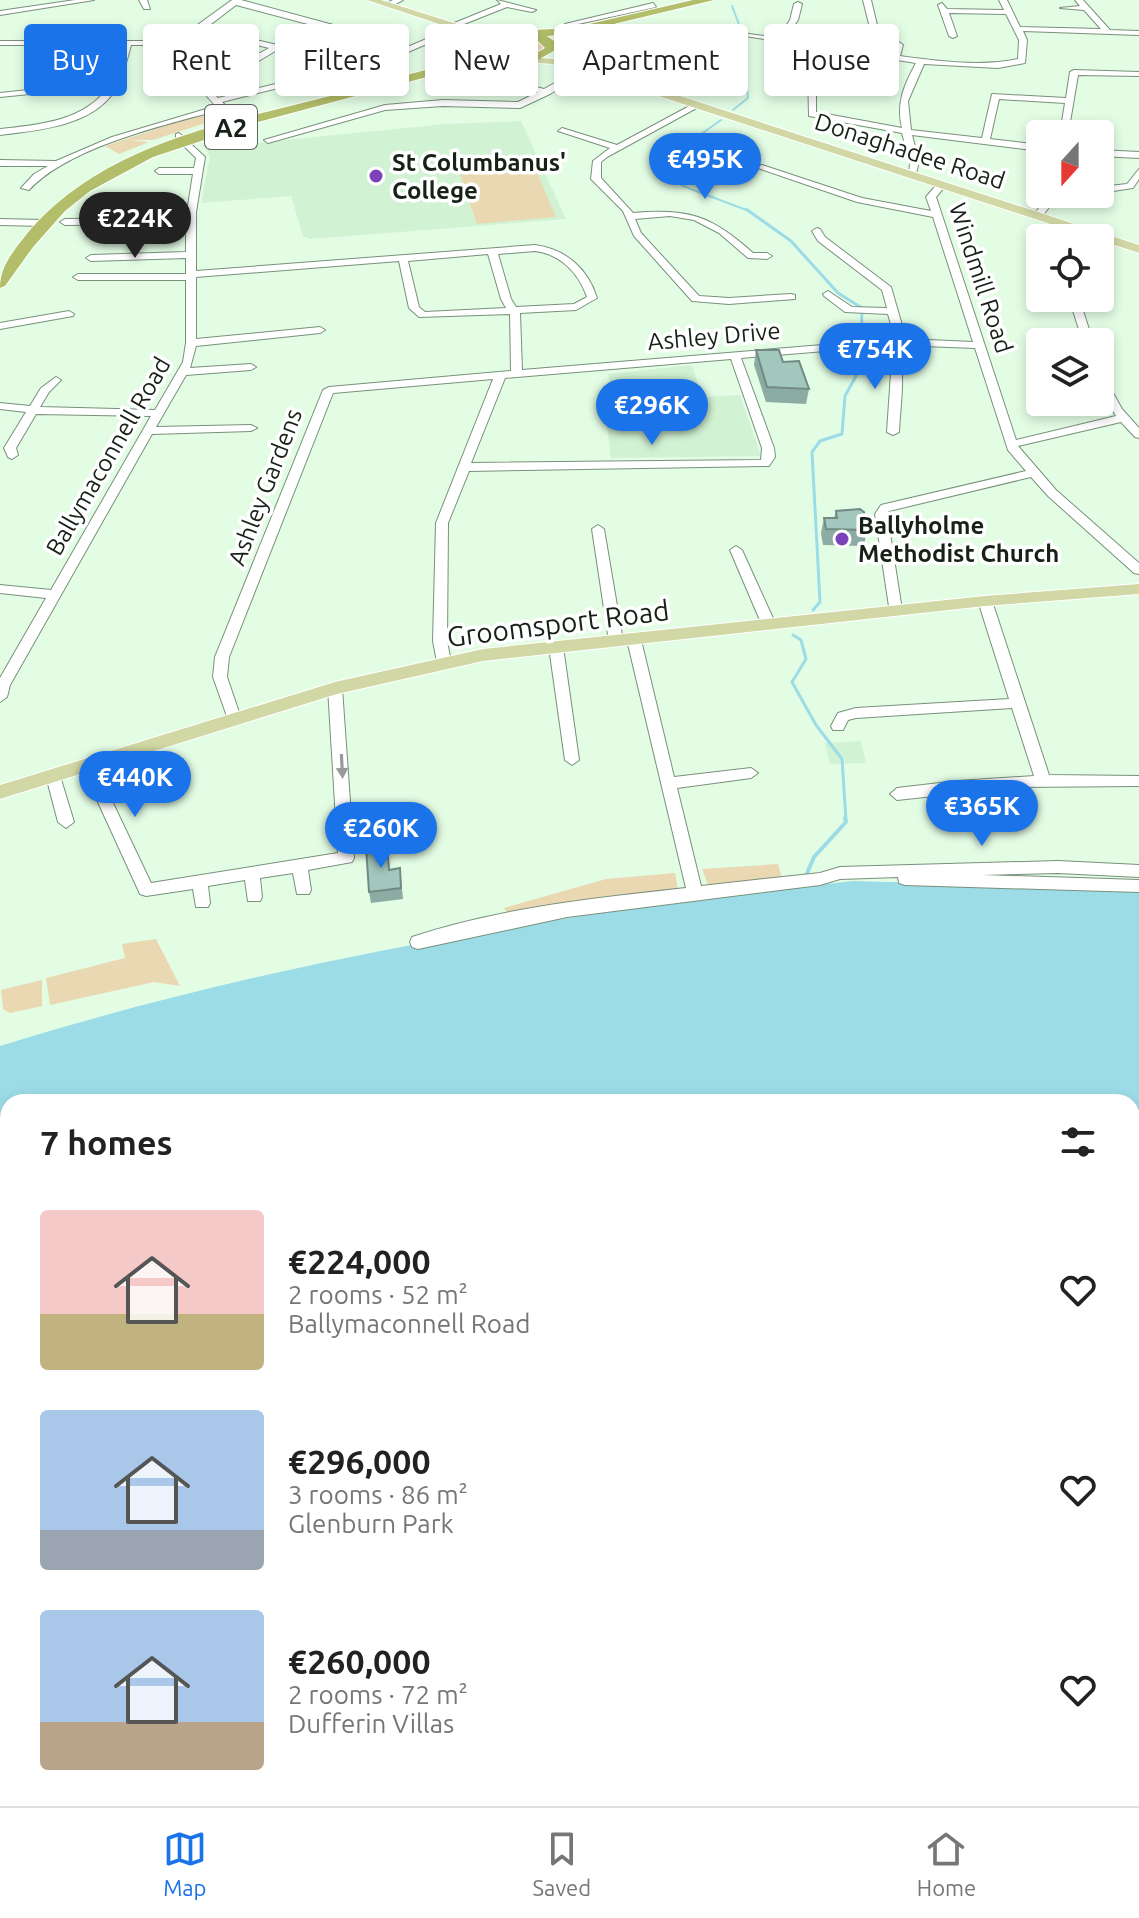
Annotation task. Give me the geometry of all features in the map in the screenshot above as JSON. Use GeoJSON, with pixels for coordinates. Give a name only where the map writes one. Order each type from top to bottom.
{"type":"FeatureCollection","features":[{"type":"Feature","properties":{"kind":"highway","name":"A2"},"geometry":{"type":"LineString","coordinates":[[538,33],[572,31],[714,2]]}},
{"type":"Feature","properties":{"kind":"highway","name":"A2"},"geometry":{"type":"LineString","coordinates":[[538,55],[574,37],[714,2]]}},
{"type":"Feature","properties":{"kind":"highway"},"geometry":{"type":"LineString","coordinates":[[538,37],[551,48]]}},
{"type":"Feature","properties":{"kind":"highway","name":"A2"},"geometry":{"type":"LineString","coordinates":[[0,264],[38,223],[99,179],[181,139],[425,70]]}},
{"type":"Feature","properties":{"kind":"highway","name":"A2"},"geometry":{"type":"LineString","coordinates":[[237,122],[425,75]]}},
{"type":"Feature","properties":{"kind":"highway","name":"A2"},"geometry":{"type":"LineString","coordinates":[[0,283],[38,223]]}},
{"type":"Feature","properties":{"kind":"main road"},"geometry":{"type":"LineString","coordinates":[[372,0],[447,24]]}},
{"type":"Feature","properties":{"kind":"main road"},"geometry":{"type":"LineString","coordinates":[[551,48],[554,51]]}},
{"type":"Feature","properties":{"kind":"main road","name":"Donaghadee Road"},"geometry":{"type":"LineString","coordinates":[[668,96],[1062,224]]}},
{"type":"Feature","properties":{"kind":"main road","name":"Donaghadee Road"},"geometry":{"type":"LineString","coordinates":[[1114,241],[1139,249]]}},
{"type":"Feature","properties":{"kind":"main road","name":"Groomsport Road"},"geometry":{"type":"LineString","coordinates":[[0,792],[335,688],[444,662],[895,610],[1139,589]]}},
{"type":"Feature","properties":{"kind":"street"},"geometry":{"type":"LineString","coordinates":[[0,13],[90,0]]}},
{"type":"Feature","properties":{"kind":"street"},"geometry":{"type":"LineString","coordinates":[[387,5],[399,0]]}},
{"type":"Feature","properties":{"kind":"street"},"geometry":{"type":"LineString","coordinates":[[867,0],[873,24]]}},
{"type":"Feature","properties":{"kind":"street"},"geometry":{"type":"LineString","coordinates":[[899,58],[1016,64],[1024,58],[1018,29],[1003,0]]}},
{"type":"Feature","properties":{"kind":"street"},"geometry":{"type":"LineString","coordinates":[[1079,0],[1107,31]]}},
{"type":"Feature","properties":{"kind":"street"},"geometry":{"type":"LineString","coordinates":[[204,24],[236,1],[320,24]]}},
{"type":"Feature","properties":{"kind":"street"},"geometry":{"type":"LineString","coordinates":[[463,24],[504,2],[532,10]]}},
{"type":"Feature","properties":{"kind":"street"},"geometry":{"type":"LineString","coordinates":[[569,24],[646,4]]}},
{"type":"Feature","properties":{"kind":"street"},"geometry":{"type":"LineString","coordinates":[[787,6],[798,6],[791,24]]}},
{"type":"Feature","properties":{"kind":"street"},"geometry":{"type":"LineString","coordinates":[[953,36],[943,7],[1010,12]]}},
{"type":"Feature","properties":{"kind":"street"},"geometry":{"type":"LineString","coordinates":[[1064,8],[1085,8]]}},
{"type":"Feature","properties":{"kind":"street"},"geometry":{"type":"LineString","coordinates":[[484,15],[496,19]]}},
{"type":"Feature","properties":{"kind":"street"},"geometry":{"type":"LineString","coordinates":[[1018,29],[1139,33]]}},
{"type":"Feature","properties":{"kind":"street"},"geometry":{"type":"LineString","coordinates":[[749,36],[764,38]]}},
{"type":"Feature","properties":{"kind":"street"},"geometry":{"type":"LineString","coordinates":[[0,43],[24,43]]}},
{"type":"Feature","properties":{"kind":"street"},"geometry":{"type":"LineString","coordinates":[[128,44],[143,44]]}},
{"type":"Feature","properties":{"kind":"street"},"geometry":{"type":"LineString","coordinates":[[912,175],[916,164],[906,131],[906,90],[921,61]]}},
{"type":"Feature","properties":{"kind":"street"},"geometry":{"type":"LineString","coordinates":[[1065,120],[1071,75],[1076,70],[1139,74]]}},
{"type":"Feature","properties":{"kind":"street"},"geometry":{"type":"LineString","coordinates":[[26,188],[31,177],[55,163],[115,139],[275,88]]}},
{"type":"Feature","properties":{"kind":"street"},"geometry":{"type":"LineString","coordinates":[[268,140],[385,108],[443,103],[520,105],[554,88]]}},
{"type":"Feature","properties":{"kind":"street"},"geometry":{"type":"LineString","coordinates":[[538,90],[547,92]]}},
{"type":"Feature","properties":{"kind":"street"},"geometry":{"type":"LineString","coordinates":[[0,95],[24,92]]}},
{"type":"Feature","properties":{"kind":"street"},"geometry":{"type":"LineString","coordinates":[[0,132],[77,115],[100,102],[104,96]]}},
{"type":"Feature","properties":{"kind":"street"},"geometry":{"type":"LineString","coordinates":[[212,96],[237,122]]}},
{"type":"Feature","properties":{"kind":"street"},"geometry":{"type":"LineString","coordinates":[[812,96],[812,114],[906,131],[1026,147]]}},
{"type":"Feature","properties":{"kind":"street"},"geometry":{"type":"LineString","coordinates":[[985,143],[995,96],[1067,101]]}},
{"type":"Feature","properties":{"kind":"street"},"geometry":{"type":"LineString","coordinates":[[698,105],[597,161],[594,170],[596,179],[632,216],[637,234],[696,299],[729,301],[791,297]]}},
{"type":"Feature","properties":{"kind":"street"},"geometry":{"type":"LineString","coordinates":[[562,131],[619,148]]}},
{"type":"Feature","properties":{"kind":"street"},"geometry":{"type":"LineString","coordinates":[[159,171],[199,171],[201,157],[198,150],[181,139]]}},
{"type":"Feature","properties":{"kind":"street"},"geometry":{"type":"LineString","coordinates":[[1114,154],[1139,155]]}},
{"type":"Feature","properties":{"kind":"street"},"geometry":{"type":"LineString","coordinates":[[0,163],[39,160],[55,163]]}},
{"type":"Feature","properties":{"kind":"street"},"geometry":{"type":"LineString","coordinates":[[759,167],[860,200],[937,215]]}},
{"type":"Feature","properties":{"kind":"street","name":"Ballymaconnell Road"},"geometry":{"type":"LineString","coordinates":[[0,697],[54,595],[183,372],[191,343],[191,221],[199,171]]}},
{"type":"Feature","properties":{"kind":"street"},"geometry":{"type":"LineString","coordinates":[[1114,188],[1130,186],[1139,172]]}},
{"type":"Feature","properties":{"kind":"street","name":"Windmill Road"},"geometry":{"type":"LineString","coordinates":[[941,185],[931,197],[1012,444],[1032,473],[1139,570]]}},
{"type":"Feature","properties":{"kind":"street"},"geometry":{"type":"LineString","coordinates":[[1130,186],[1139,198]]}},
{"type":"Feature","properties":{"kind":"street"},"geometry":{"type":"LineString","coordinates":[[1038,216],[1044,208]]}},
{"type":"Feature","properties":{"kind":"street"},"geometry":{"type":"LineString","coordinates":[[632,216],[672,214],[698,217],[719,227],[751,256],[767,256]]}},
{"type":"Feature","properties":{"kind":"street"},"geometry":{"type":"LineString","coordinates":[[65,222],[191,221]]}},
{"type":"Feature","properties":{"kind":"street"},"geometry":{"type":"LineString","coordinates":[[0,222],[38,223]]}},
{"type":"Feature","properties":{"kind":"street"},"geometry":{"type":"LineString","coordinates":[[817,231],[821,239],[882,283],[893,311],[898,367],[893,391],[893,432]]}},
{"type":"Feature","properties":{"kind":"street"},"geometry":{"type":"LineString","coordinates":[[78,277],[191,276],[403,258],[492,251],[554,250],[563,255],[592,292],[592,298],[576,307],[423,315],[414,308],[403,258]]}},
{"type":"Feature","properties":{"kind":"street"},"geometry":{"type":"LineString","coordinates":[[492,251],[511,309],[517,375]]}},
{"type":"Feature","properties":{"kind":"street"},"geometry":{"type":"LineString","coordinates":[[91,258],[190,255]]}},
{"type":"Feature","properties":{"kind":"street"},"geometry":{"type":"LineString","coordinates":[[828,294],[849,310],[893,311]]}},
{"type":"Feature","properties":{"kind":"street"},"geometry":{"type":"LineString","coordinates":[[0,326],[69,314]]}},
{"type":"Feature","properties":{"kind":"street"},"geometry":{"type":"LineString","coordinates":[[191,343],[320,330]]}},
{"type":"Feature","properties":{"kind":"street","name":"Ashley Drive"},"geometry":{"type":"LineString","coordinates":[[500,376],[895,342],[980,345]]}},
{"type":"Feature","properties":{"kind":"street"},"geometry":{"type":"LineString","coordinates":[[466,467],[765,463],[768,448],[735,356]]}},
{"type":"Feature","properties":{"kind":"street"},"geometry":{"type":"LineString","coordinates":[[183,372],[244,365]]}},
{"type":"Feature","properties":{"kind":"street"},"geometry":{"type":"LineString","coordinates":[[444,662],[440,641],[440,536],[500,376]]}},
{"type":"Feature","properties":{"kind":"street","name":"Ashley Gardens"},"geometry":{"type":"LineString","coordinates":[[234,718],[220,677],[222,657],[329,390],[500,376]]}},
{"type":"Feature","properties":{"kind":"street"},"geometry":{"type":"LineString","coordinates":[[12,455],[10,448],[45,390],[56,380]]}},
{"type":"Feature","properties":{"kind":"street"},"geometry":{"type":"LineString","coordinates":[[1114,402],[1139,435]]}},
{"type":"Feature","properties":{"kind":"street"},"geometry":{"type":"LineString","coordinates":[[0,406],[159,413]]}},
{"type":"Feature","properties":{"kind":"street"},"geometry":{"type":"LineString","coordinates":[[1012,444],[1124,418]]}},
{"type":"Feature","properties":{"kind":"street"},"geometry":{"type":"LineString","coordinates":[[150,431],[251,428]]}},
{"type":"Feature","properties":{"kind":"street"},"geometry":{"type":"LineString","coordinates":[[895,610],[881,514],[885,508],[1032,473]]}},
{"type":"Feature","properties":{"kind":"street"},"geometry":{"type":"LineString","coordinates":[[598,529],[625,640],[670,783],[695,893]]}},
{"type":"Feature","properties":{"kind":"street"},"geometry":{"type":"LineString","coordinates":[[736,550],[769,625]]}},
{"type":"Feature","properties":{"kind":"street"},"geometry":{"type":"LineString","coordinates":[[0,589],[54,595]]}},
{"type":"Feature","properties":{"kind":"street"},"geometry":{"type":"LineString","coordinates":[[985,601],[1042,778]]}},
{"type":"Feature","properties":{"kind":"street"},"geometry":{"type":"LineString","coordinates":[[556,647],[572,760]]}},
{"type":"Feature","properties":{"kind":"street"},"geometry":{"type":"LineString","coordinates":[[88,765],[146,890],[346,858],[335,688]]}},
{"type":"Feature","properties":{"kind":"street"},"geometry":{"type":"LineString","coordinates":[[838,726],[843,717],[856,713],[1018,703]]}},
{"type":"Feature","properties":{"kind":"street"},"geometry":{"type":"LineString","coordinates":[[670,783],[751,773]]}},
{"type":"Feature","properties":{"kind":"street"},"geometry":{"type":"LineString","coordinates":[[53,776],[66,822]]}},
{"type":"Feature","properties":{"kind":"street"},"geometry":{"type":"LineString","coordinates":[[897,794],[1042,778],[1139,781]]}},
{"type":"Feature","properties":{"kind":"street"},"geometry":{"type":"LineString","coordinates":[[300,865],[303,890]]}},
{"type":"Feature","properties":{"kind":"street"},"geometry":{"type":"LineString","coordinates":[[418,942],[486,924],[695,893],[868,872],[1058,867],[1139,871]]}},
{"type":"Feature","properties":{"kind":"street"},"geometry":{"type":"LineString","coordinates":[[868,872],[888,879],[1139,886]]}},
{"type":"Feature","properties":{"kind":"street"},"geometry":{"type":"LineString","coordinates":[[252,873],[254,897]]}},
{"type":"Feature","properties":{"kind":"street"},"geometry":{"type":"LineString","coordinates":[[200,881],[202,903]]}},
{"type":"Feature","properties":{"kind":"shaded area"},"geometry":{"type":"Polygon","coordinates":[[[538,40],[545,46],[538,52],[538,40]]]}},
{"type":"Feature","properties":{"kind":"shaded area"},"geometry":{"type":"Polygon","coordinates":[[[208,112],[215,120],[153,140],[130,140],[149,142],[119,154],[105,146],[208,112]]]}},
{"type":"Feature","properties":{"kind":"shaded area","name":"St Columbanus' College"},"geometry":{"type":"Polygon","coordinates":[[[521,121],[566,219],[310,239],[303,236],[291,196],[201,203],[210,156],[205,148],[446,124],[521,121]]]}},
{"type":"Feature","properties":{"kind":"shaded area"},"geometry":{"type":"Polygon","coordinates":[[[535,168],[556,217],[477,224],[460,174],[535,168]]]}},
{"type":"Feature","properties":{"kind":"shaded area"},"geometry":{"type":"Polygon","coordinates":[[[692,365],[702,397],[740,395],[761,456],[611,458],[605,411],[615,408],[608,374],[692,365]]]}},
{"type":"Feature","properties":{"kind":"shaded area"},"geometry":{"type":"Polygon","coordinates":[[[861,741],[866,763],[830,764],[825,743],[861,741]]]}},
{"type":"Feature","properties":{"kind":"shaded area"},"geometry":{"type":"Polygon","coordinates":[[[778,864],[782,878],[708,885],[702,869],[778,864]]]}},
{"type":"Feature","properties":{"kind":"shaded area"},"geometry":{"type":"Polygon","coordinates":[[[675,873],[678,889],[507,913],[504,908],[606,879],[675,873]]]}},
{"type":"Feature","properties":{"kind":"shaded area"},"geometry":{"type":"Polygon","coordinates":[[[156,939],[180,986],[154,982],[50,1005],[46,978],[125,958],[122,944],[156,939]]]}},
{"type":"Feature","properties":{"kind":"shaded area"},"geometry":{"type":"Polygon","coordinates":[[[42,980],[42,1006],[10,1013],[3,1009],[1,990],[42,980]]]}},
{"type":"Feature","properties":{"kind":"water"},"geometry":{"type":"Polygon","coordinates":[[[853,881],[1139,889],[1139,1094],[0,1094],[0,1046],[104,1015],[316,964],[530,924],[853,881]]]}},
{"type":"Feature","properties":{"kind":"building"},"geometry":{"type":"Polygon","coordinates":[[[756,350],[779,350],[783,362],[799,361],[809,389],[767,387],[756,350]]]}},
{"type":"Feature","properties":{"kind":"building"},"geometry":{"type":"Polygon","coordinates":[[[860,509],[864,512],[867,530],[826,529],[824,518],[837,518],[836,511],[860,509]]]}},
{"type":"Feature","properties":{"kind":"building"},"geometry":{"type":"Polygon","coordinates":[[[387,845],[389,870],[400,868],[401,888],[369,892],[366,847],[387,845]]]}},
{"type":"Feature","properties":{"kind":"waterway"},"geometry":{"type":"LineString","coordinates":[[732,6],[740,27],[732,37],[741,39],[743,46],[748,98],[733,110]]}},
{"type":"Feature","properties":{"kind":"waterway"},"geometry":{"type":"LineString","coordinates":[[721,120],[680,149],[662,170],[683,186],[749,211]]}},
{"type":"Feature","properties":{"kind":"waterway"},"geometry":{"type":"LineString","coordinates":[[749,211],[791,241],[838,293],[862,308],[861,349],[856,376],[845,396],[842,434],[820,441],[812,452],[820,602],[813,610]]}},
{"type":"Feature","properties":{"kind":"waterway"},"geometry":{"type":"LineString","coordinates":[[793,635],[801,640],[806,659],[792,682],[816,725],[842,759],[846,820]]}},
{"type":"Feature","properties":{"kind":"waterway"},"geometry":{"type":"LineString","coordinates":[[805,878],[814,857],[846,822],[845,818]]}},
{"type":"Feature","properties":{"kind":"place","name":"St Columbanus' College"},"geometry":{"type":"Point","coordinates":[376,176]}},
{"type":"Feature","properties":{"kind":"place","name":"Ballyholme Methodist Church"},"geometry":{"type":"Point","coordinates":[842,539]}}]}
